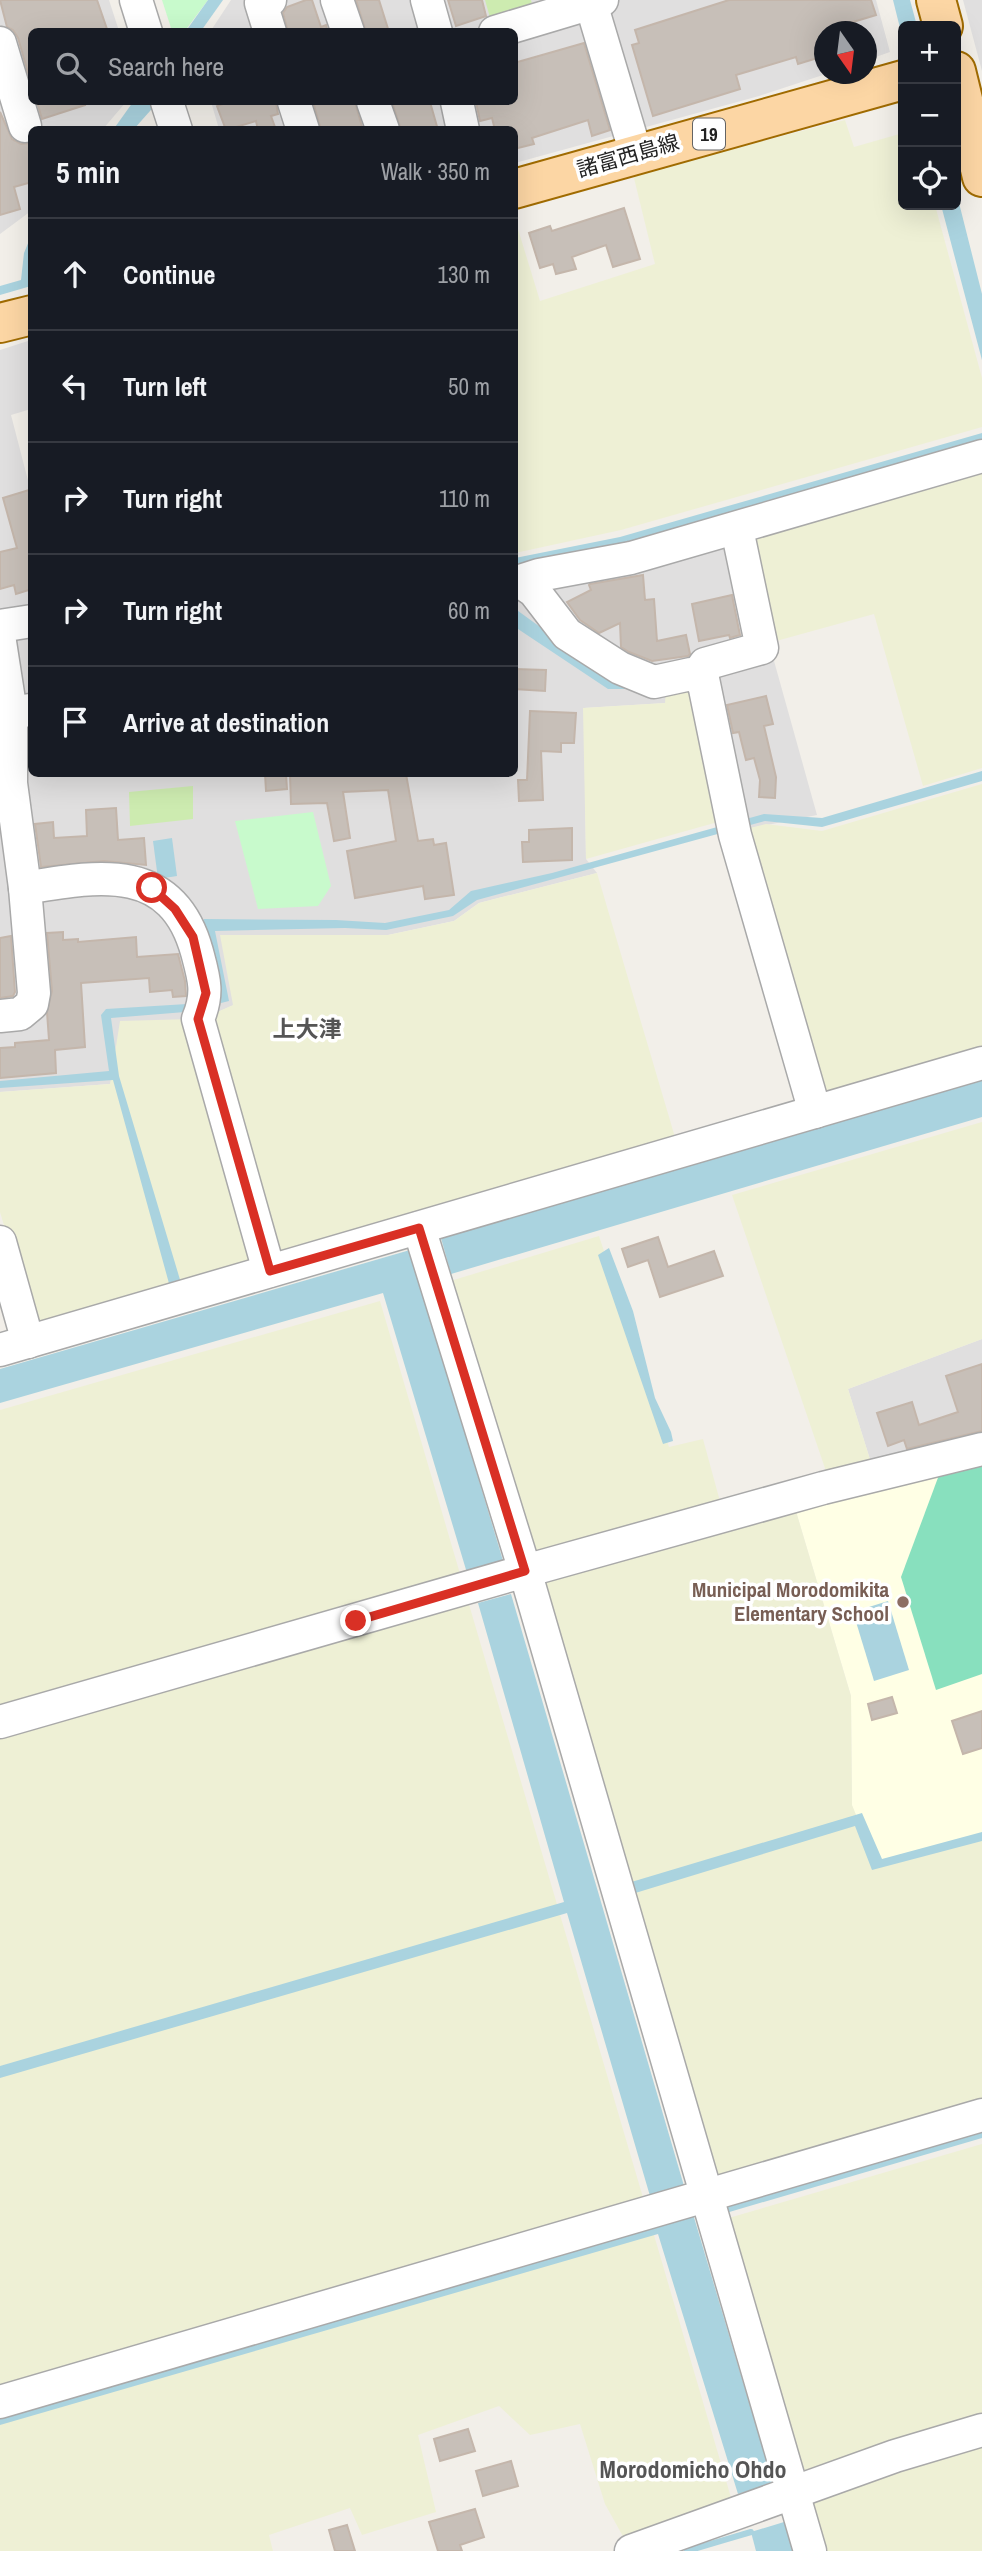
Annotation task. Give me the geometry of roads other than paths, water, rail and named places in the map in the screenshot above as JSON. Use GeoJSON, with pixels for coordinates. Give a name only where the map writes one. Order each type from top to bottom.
{"type":"FeatureCollection","features":[{"type":"Feature","properties":{"kind":"main road"},"geometry":{"type":"LineString","coordinates":[[936,0],[942,21]]}},
{"type":"Feature","properties":{"kind":"main road","name":"諸富西島線"},"geometry":{"type":"LineString","coordinates":[[518,188],[898,81]]}},
{"type":"Feature","properties":{"kind":"main road"},"geometry":{"type":"LineString","coordinates":[[959,84],[982,177]]}},
{"type":"Feature","properties":{"kind":"main road"},"geometry":{"type":"LineString","coordinates":[[0,323],[28,315]]}},
{"type":"Feature","properties":{"kind":"street"},"geometry":{"type":"LineString","coordinates":[[136,0],[145,28]]}},
{"type":"Feature","properties":{"kind":"street"},"geometry":{"type":"LineString","coordinates":[[269,28],[261,3],[270,0]]}},
{"type":"Feature","properties":{"kind":"street"},"geometry":{"type":"LineString","coordinates":[[337,0],[347,28]]}},
{"type":"Feature","properties":{"kind":"street"},"geometry":{"type":"LineString","coordinates":[[427,0],[435,28]]}},
{"type":"Feature","properties":{"kind":"street"},"geometry":{"type":"LineString","coordinates":[[508,28],[594,1],[636,154]]}},
{"type":"Feature","properties":{"kind":"street"},"geometry":{"type":"LineString","coordinates":[[0,43],[25,126]]}},
{"type":"Feature","properties":{"kind":"street"},"geometry":{"type":"LineString","coordinates":[[168,105],[175,126]]}},
{"type":"Feature","properties":{"kind":"street"},"geometry":{"type":"LineString","coordinates":[[295,105],[302,126]]}},
{"type":"Feature","properties":{"kind":"street"},"geometry":{"type":"LineString","coordinates":[[374,105],[382,126]]}},
{"type":"Feature","properties":{"kind":"street"},"geometry":{"type":"LineString","coordinates":[[458,105],[462,126]]}},
{"type":"Feature","properties":{"kind":"street"},"geometry":{"type":"LineString","coordinates":[[518,583],[539,575],[631,558],[737,529],[982,456]]}},
{"type":"Feature","properties":{"kind":"street"},"geometry":{"type":"LineString","coordinates":[[696,677],[705,664],[762,648],[737,529]]}},
{"type":"Feature","properties":{"kind":"street"},"geometry":{"type":"LineString","coordinates":[[518,583],[534,591],[568,634],[620,668],[654,682],[691,674],[703,679],[732,826],[815,1112]]}},
{"type":"Feature","properties":{"kind":"street"},"geometry":{"type":"LineString","coordinates":[[0,1016],[20,1014],[32,1004],[34,993],[25,888],[11,783],[21,711],[1,640],[28,623]]}},
{"type":"Feature","properties":{"kind":"street"},"geometry":{"type":"LineString","coordinates":[[25,888],[86,878],[124,879],[152,888],[175,909],[193,937],[204,1002],[198,1019],[270,1271]]}},
{"type":"Feature","properties":{"kind":"street"},"geometry":{"type":"LineString","coordinates":[[0,1242],[14,1346],[982,1063]]}},
{"type":"Feature","properties":{"kind":"street"},"geometry":{"type":"LineString","coordinates":[[419,1228],[525,1571],[810,2551]]}},
{"type":"Feature","properties":{"kind":"street"},"geometry":{"type":"LineString","coordinates":[[0,1722],[823,1488],[982,1449]]}},
{"type":"Feature","properties":{"kind":"street"},"geometry":{"type":"LineString","coordinates":[[0,2402],[982,2115]]}},
{"type":"Feature","properties":{"kind":"street"},"geometry":{"type":"LineString","coordinates":[[631,2551],[895,2456],[982,2430]]}},
{"type":"Feature","properties":{"kind":"water"},"geometry":{"type":"Polygon","coordinates":[[[208,0],[223,0],[203,28],[188,28],[208,0]]]}},
{"type":"Feature","properties":{"kind":"water"},"geometry":{"type":"Polygon","coordinates":[[[893,0],[910,0],[916,21],[898,21],[893,0]]]}},
{"type":"Feature","properties":{"kind":"water"},"geometry":{"type":"Polygon","coordinates":[[[131,105],[155,105],[137,126],[116,126],[131,105]]]}},
{"type":"Feature","properties":{"kind":"water"},"geometry":{"type":"Polygon","coordinates":[[[942,210],[961,210],[982,294],[982,360],[942,210]]]}},
{"type":"Feature","properties":{"kind":"water"},"geometry":{"type":"Polygon","coordinates":[[[28,243],[28,287],[0,295],[0,286],[21,280],[24,253],[28,243]]]}},
{"type":"Feature","properties":{"kind":"water"},"geometry":{"type":"Polygon","coordinates":[[[982,433],[982,441],[625,546],[518,567],[518,557],[620,537],[982,433]]]}},
{"type":"Feature","properties":{"kind":"water"},"geometry":{"type":"Polygon","coordinates":[[[518,611],[613,680],[638,689],[608,689],[518,629],[518,611]]]}},
{"type":"Feature","properties":{"kind":"water"},"geometry":{"type":"Polygon","coordinates":[[[982,771],[982,781],[822,827],[765,821],[477,900],[453,916],[386,930],[345,928],[215,931],[229,1001],[185,1012],[111,1018],[119,1076],[181,1283],[170,1287],[113,1080],[0,1088],[0,1081],[109,1071],[101,1015],[106,1009],[187,1004],[204,919],[385,923],[449,910],[471,891],[552,873],[764,814],[822,818],[982,771]]]}},
{"type":"Feature","properties":{"kind":"water"},"geometry":{"type":"Polygon","coordinates":[[[172,838],[177,876],[158,879],[153,841],[172,838]]]}},
{"type":"Feature","properties":{"kind":"water"},"geometry":{"type":"Polygon","coordinates":[[[982,1077],[982,1117],[451,1274],[441,1238],[982,1077]]]}},
{"type":"Feature","properties":{"kind":"water"},"geometry":{"type":"Polygon","coordinates":[[[609,1248],[633,1311],[655,1398],[673,1441],[663,1444],[598,1255],[609,1248]]]}},
{"type":"Feature","properties":{"kind":"water"},"geometry":{"type":"Polygon","coordinates":[[[410,1250],[504,1564],[467,1573],[383,1293],[0,1403],[0,1369],[410,1250]]]}},
{"type":"Feature","properties":{"kind":"water"},"geometry":{"type":"Polygon","coordinates":[[[511,1594],[684,2186],[650,2196],[567,1913],[0,2078],[0,2066],[564,1902],[478,1603],[511,1594]]]}},
{"type":"Feature","properties":{"kind":"water"},"geometry":{"type":"Polygon","coordinates":[[[888,1601],[909,1670],[874,1681],[853,1612],[888,1601]]]}},
{"type":"Feature","properties":{"kind":"water"},"geometry":{"type":"Polygon","coordinates":[[[862,1813],[882,1859],[982,1832],[982,1841],[872,1870],[855,1826],[632,1894],[628,1883],[862,1813]]]}},
{"type":"Feature","properties":{"kind":"water"},"geometry":{"type":"Polygon","coordinates":[[[982,2128],[982,2138],[726,2213],[724,2204],[982,2128]]]}},
{"type":"Feature","properties":{"kind":"water"},"geometry":{"type":"Polygon","coordinates":[[[693,2214],[773,2483],[738,2494],[658,2234],[0,2425],[0,2415],[693,2214]]]}},
{"type":"Feature","properties":{"kind":"water"},"geometry":{"type":"Polygon","coordinates":[[[784,2522],[793,2551],[756,2551],[751,2532],[784,2522]]]}},
{"type":"Feature","properties":{"kind":"waterway"},"geometry":{"type":"LineString","coordinates":[[687,2551],[751,2532]]}},
{"type":"Feature","properties":{"kind":"place","name":"Municipal Morodomikita Elementary School"},"geometry":{"type":"Point","coordinates":[903,1602]}},
{"type":"Feature","properties":{"kind":"district","name":"上大津"},"geometry":{"type":"Point","coordinates":[307,1029]}},
{"type":"Feature","properties":{"kind":"district","name":"Morodomicho Ohdo"},"geometry":{"type":"Point","coordinates":[693,2470]}}]}
